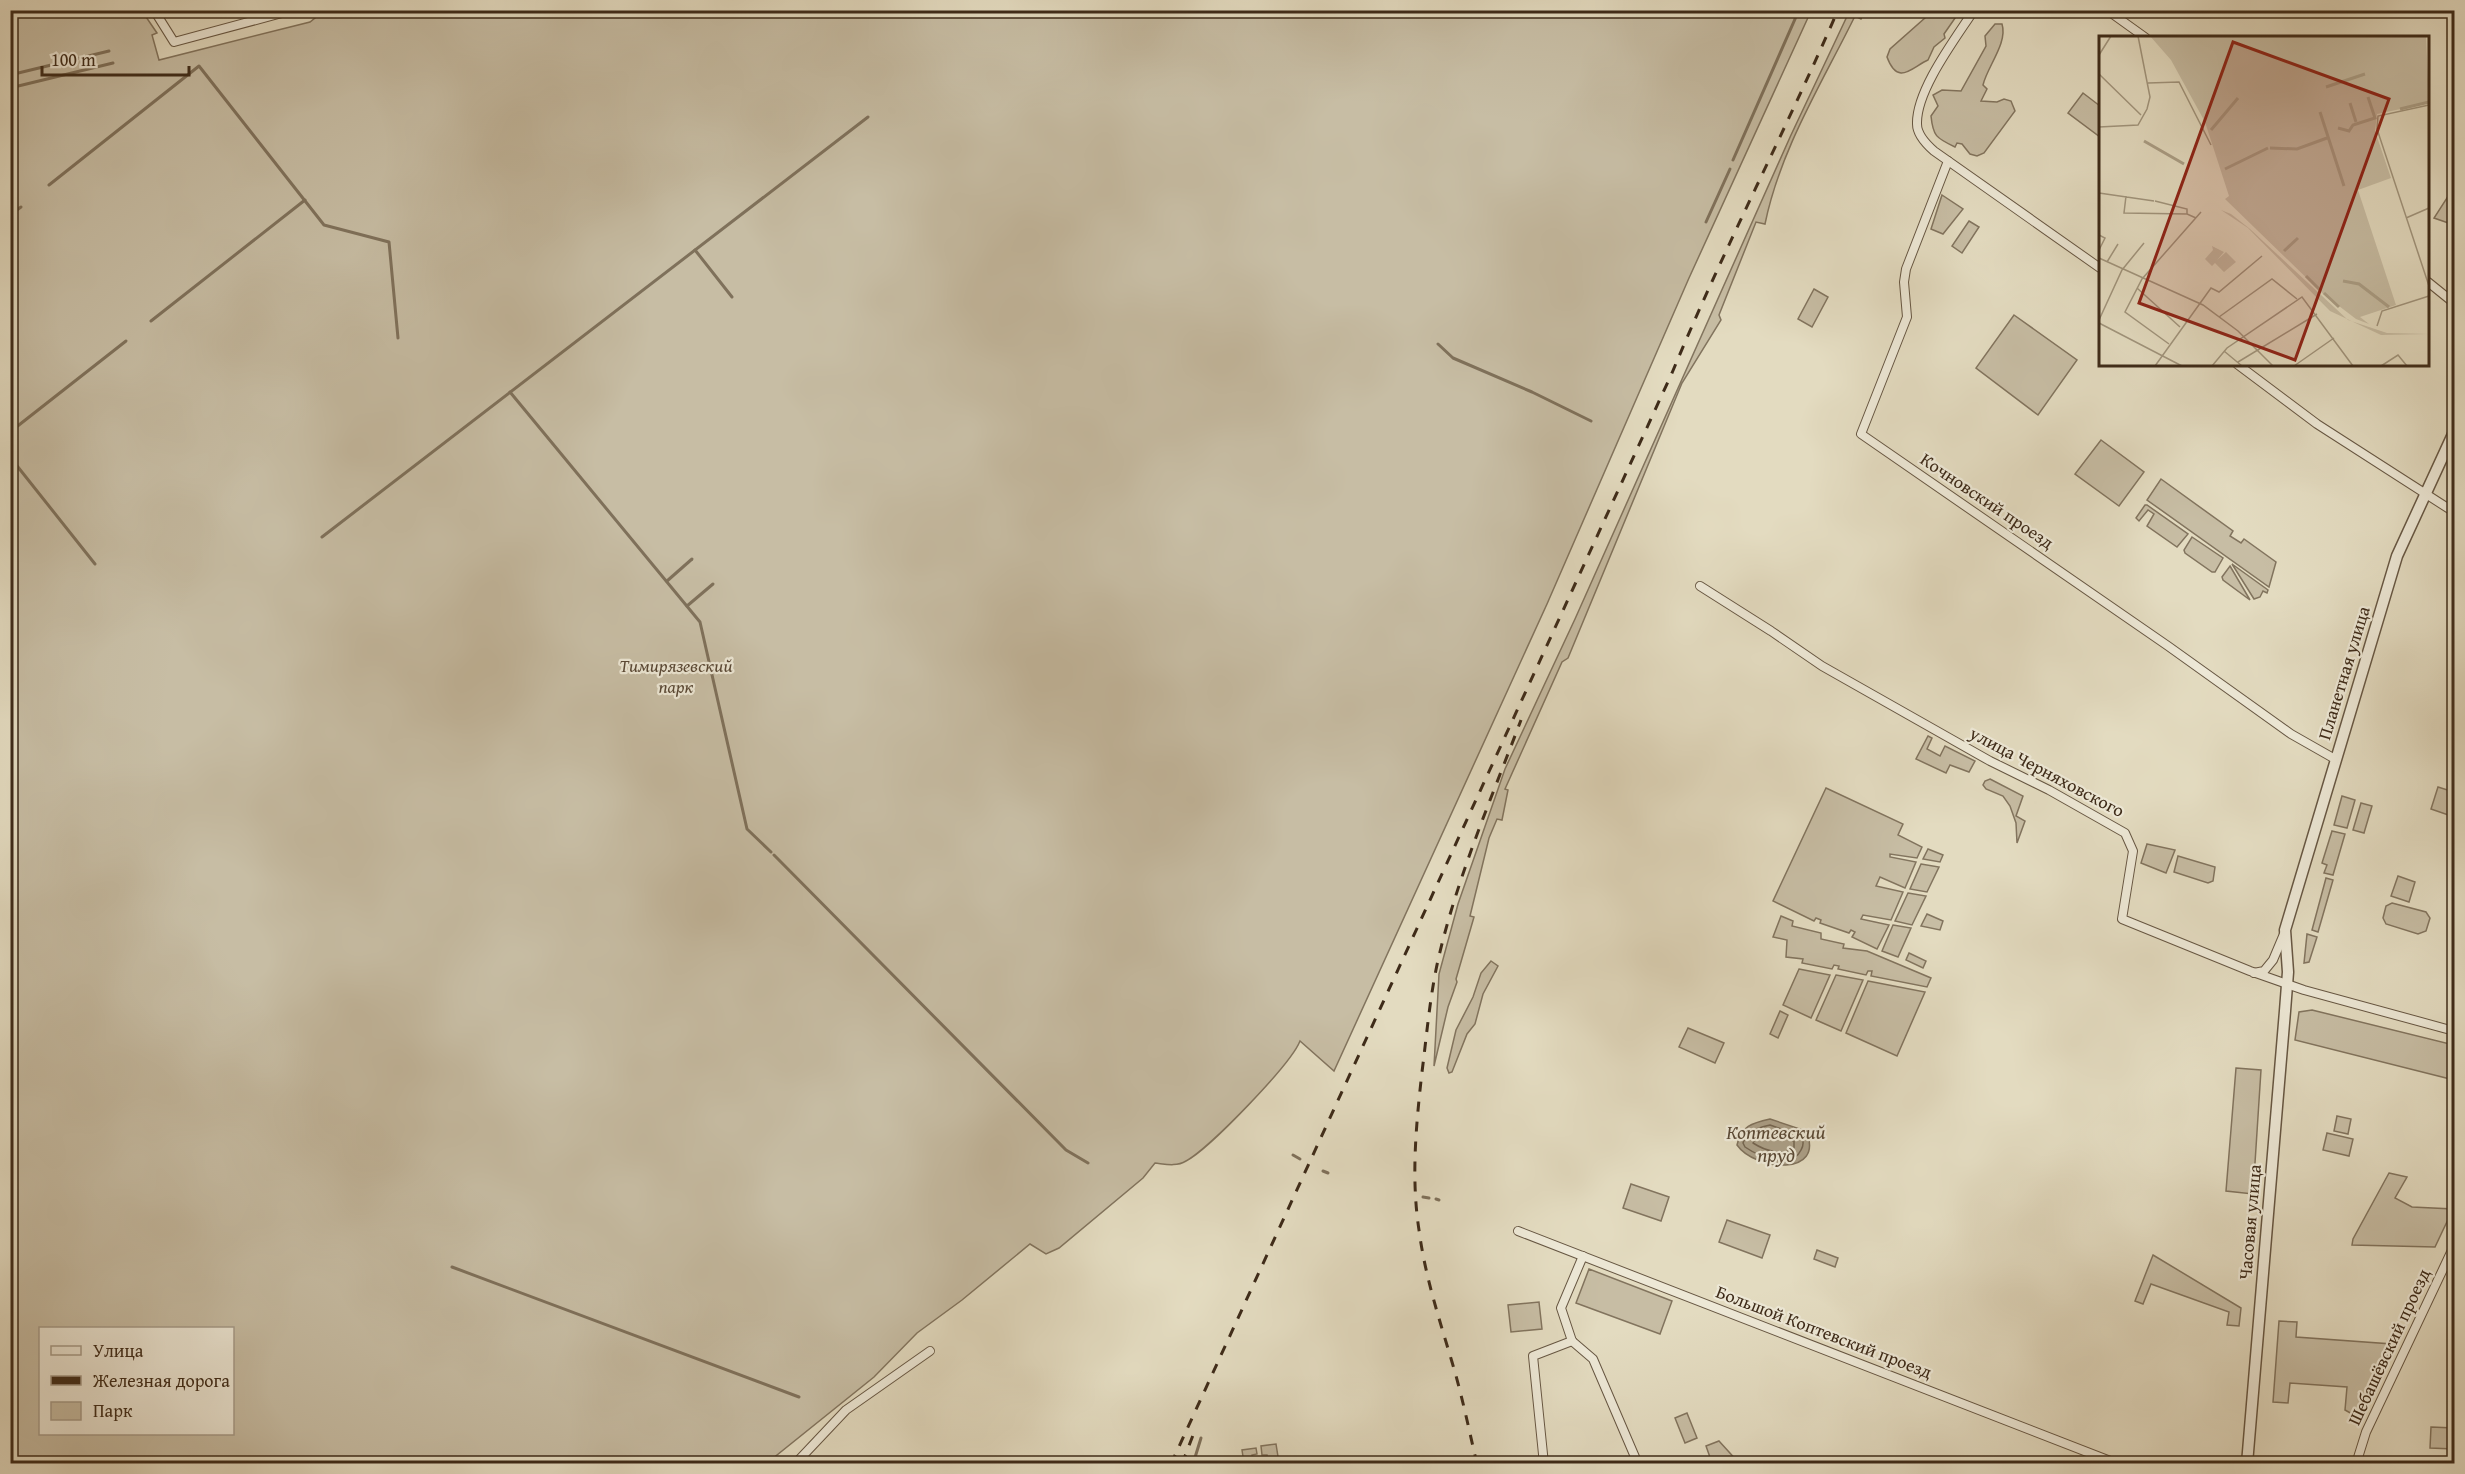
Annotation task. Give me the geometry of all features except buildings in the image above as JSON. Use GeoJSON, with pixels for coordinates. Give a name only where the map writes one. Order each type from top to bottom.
{"type":"FeatureCollection","features":[{"type":"Feature","properties":{"kind":"street"},"geometry":{"type":"LineString","coordinates":[[154,10],[174,42],[292,10]]}},
{"type":"Feature","properties":{"kind":"street"},"geometry":{"type":"LineString","coordinates":[[1974,10],[1934,71],[1927,87],[1916,123],[1921,137],[1934,151],[2099,267]]}},
{"type":"Feature","properties":{"kind":"street"},"geometry":{"type":"LineString","coordinates":[[2107,10],[2143,36]]}},
{"type":"Feature","properties":{"kind":"street","name":"Кочновский проезд"},"geometry":{"type":"LineString","coordinates":[[1948,160],[1906,268],[1904,282],[1907,317],[1861,434],[2291,734],[2335,759]]}},
{"type":"Feature","properties":{"kind":"street"},"geometry":{"type":"LineString","coordinates":[[2429,284],[2454,303]]}},
{"type":"Feature","properties":{"kind":"street"},"geometry":{"type":"LineString","coordinates":[[2240,366],[2317,424],[2454,512]]}},
{"type":"Feature","properties":{"kind":"street","name":"Планетная улица"},"geometry":{"type":"LineString","coordinates":[[2254,973],[2264,971],[2273,960],[2285,930],[2397,556],[2454,432]]}},
{"type":"Feature","properties":{"kind":"street","name":"улица Черняховского"},"geometry":{"type":"LineString","coordinates":[[1700,586],[1772,631],[1822,666],[1990,761],[2049,790],[2125,833],[2133,851],[2122,919],[2254,973],[2454,1031]]}},
{"type":"Feature","properties":{"kind":"street","name":"Планетная улица"},"geometry":{"type":"LineString","coordinates":[[2285,930],[2287,984]]}},
{"type":"Feature","properties":{"kind":"street","name":"Часовая улица"},"geometry":{"type":"LineString","coordinates":[[2247,1464],[2287,984]]}},
{"type":"Feature","properties":{"kind":"street","name":"Большой Коптевский проезд"},"geometry":{"type":"LineString","coordinates":[[1518,1232],[2118,1464]]}},
{"type":"Feature","properties":{"kind":"street","name":"Шебашёвский проезд"},"geometry":{"type":"LineString","coordinates":[[2356,1464],[2366,1432],[2454,1246]]}},
{"type":"Feature","properties":{"kind":"street"},"geometry":{"type":"LineString","coordinates":[[1583,1256],[1561,1308],[1572,1341],[1593,1359],[1638,1464]]}},
{"type":"Feature","properties":{"kind":"street"},"geometry":{"type":"LineString","coordinates":[[1544,1464],[1533,1356],[1572,1341]]}},
{"type":"Feature","properties":{"kind":"street"},"geometry":{"type":"LineString","coordinates":[[795,1464],[846,1410],[930,1350]]}},
{"type":"Feature","properties":{"kind":"green space","name":"Тимирязевский парк"},"geometry":{"type":"Polygon","coordinates":[[[325,10],[1811,11],[1689,278],[1547,604],[1334,1071],[1300,1041],[1282,1068],[1266,1086],[1230,1124],[1197,1153],[1178,1164],[1155,1163],[1143,1178],[1059,1248],[1046,1254],[1030,1244],[962,1300],[917,1333],[874,1377],[767,1463],[11,1463],[11,11],[142,11],[157,33],[152,35],[159,60],[310,22],[325,10]]]}},
{"type":"Feature","properties":{"kind":"green space"},"geometry":{"type":"Polygon","coordinates":[[[1850,10],[1865,11],[1861,19],[1855,16],[1803,117],[1781,170],[1765,224],[1756,222],[1719,315],[1721,320],[1682,383],[1568,658],[1562,662],[1505,789],[1508,790],[1502,820],[1497,819],[1489,838],[1470,916],[1474,917],[1434,1066],[1439,974],[1458,904],[1505,769],[1575,619],[1791,135],[1850,10]]]}},
{"type":"Feature","properties":{"kind":"green space"},"geometry":{"type":"Polygon","coordinates":[[[1934,10],[1960,11],[1944,34],[1945,38],[1934,47],[1928,60],[1906,72],[1896,71],[1887,57],[1890,49],[1934,10]]]}},
{"type":"Feature","properties":{"kind":"green space"},"geometry":{"type":"Polygon","coordinates":[[[1995,24],[2002,24],[2002,39],[1985,78],[1983,85],[1987,89],[1981,101],[1997,102],[2004,99],[2011,101],[2015,111],[1984,153],[1977,156],[1970,154],[1962,144],[1957,143],[1955,147],[1934,132],[1931,116],[1938,106],[1933,95],[1942,90],[1961,91],[1986,46],[1985,36],[1995,24]]]}},
{"type":"Feature","properties":{"kind":"green space"},"geometry":{"type":"Polygon","coordinates":[[[2083,93],[2099,105],[2099,136],[2068,113],[2083,93]]]}},
{"type":"Feature","properties":{"kind":"green space"},"geometry":{"type":"Polygon","coordinates":[[[2454,187],[2454,225],[2434,218],[2454,187]]]}},
{"type":"Feature","properties":{"kind":"green space"},"geometry":{"type":"Polygon","coordinates":[[[1942,195],[1963,209],[1943,234],[1931,229],[1942,195]]]}},
{"type":"Feature","properties":{"kind":"green space"},"geometry":{"type":"Polygon","coordinates":[[[1969,221],[1979,227],[1962,253],[1952,246],[1969,221]]]}},
{"type":"Feature","properties":{"kind":"green space"},"geometry":{"type":"Polygon","coordinates":[[[1814,289],[1828,297],[1812,327],[1798,319],[1814,289]]]}},
{"type":"Feature","properties":{"kind":"green space"},"geometry":{"type":"Polygon","coordinates":[[[2014,315],[2077,360],[2038,415],[1976,368],[2014,315]]]}},
{"type":"Feature","properties":{"kind":"green space"},"geometry":{"type":"Polygon","coordinates":[[[2101,440],[2144,472],[2119,506],[2075,474],[2101,440]]]}},
{"type":"Feature","properties":{"kind":"green space"},"geometry":{"type":"Polygon","coordinates":[[[2161,479],[2233,531],[2230,536],[2241,543],[2244,539],[2276,562],[2269,587],[2147,500],[2161,479]]]}},
{"type":"Feature","properties":{"kind":"green space"},"geometry":{"type":"Polygon","coordinates":[[[2145,505],[2188,534],[2177,547],[2147,526],[2154,514],[2148,510],[2139,521],[2136,518],[2145,505]]]}},
{"type":"Feature","properties":{"kind":"green space"},"geometry":{"type":"Polygon","coordinates":[[[2192,537],[2223,558],[2215,572],[2185,553],[2184,550],[2192,537]]]}},
{"type":"Feature","properties":{"kind":"green space"},"geometry":{"type":"Polygon","coordinates":[[[2232,564],[2268,590],[2267,593],[2263,591],[2260,597],[2254,599],[2232,564]]]}},
{"type":"Feature","properties":{"kind":"green space"},"geometry":{"type":"Polygon","coordinates":[[[2230,566],[2250,600],[2223,580],[2222,577],[2230,566]]]}},
{"type":"Feature","properties":{"kind":"green space"},"geometry":{"type":"Polygon","coordinates":[[[1928,736],[1932,738],[1927,749],[1940,756],[1945,746],[1975,761],[1969,772],[1950,765],[1946,773],[1916,759],[1928,736]]]}},
{"type":"Feature","properties":{"kind":"green space"},"geometry":{"type":"Polygon","coordinates":[[[1990,779],[2023,796],[2016,816],[2025,821],[2017,843],[2016,823],[2010,806],[2003,796],[1986,789],[1983,785],[1990,779]]]}},
{"type":"Feature","properties":{"kind":"green space"},"geometry":{"type":"Polygon","coordinates":[[[2438,787],[2454,792],[2454,817],[2431,809],[2438,787]]]}},
{"type":"Feature","properties":{"kind":"green space"},"geometry":{"type":"Polygon","coordinates":[[[1826,788],[1903,824],[1898,835],[1922,847],[1917,858],[1890,854],[1890,857],[1916,862],[1905,888],[1880,877],[1876,886],[1903,892],[1891,920],[1863,915],[1861,919],[1889,925],[1877,949],[1852,937],[1855,932],[1851,930],[1849,933],[1820,923],[1821,920],[1816,918],[1814,921],[1773,901],[1826,788]]]}},
{"type":"Feature","properties":{"kind":"green space"},"geometry":{"type":"Polygon","coordinates":[[[2342,796],[2355,800],[2347,828],[2334,825],[2342,796]]]}},
{"type":"Feature","properties":{"kind":"green space"},"geometry":{"type":"Polygon","coordinates":[[[2361,803],[2372,806],[2364,833],[2353,830],[2361,803]]]}},
{"type":"Feature","properties":{"kind":"green space"},"geometry":{"type":"Polygon","coordinates":[[[2332,831],[2345,834],[2333,875],[2324,873],[2327,865],[2322,863],[2332,831]]]}},
{"type":"Feature","properties":{"kind":"green space"},"geometry":{"type":"Polygon","coordinates":[[[2147,844],[2175,850],[2166,873],[2141,863],[2147,844]]]}},
{"type":"Feature","properties":{"kind":"green space"},"geometry":{"type":"Polygon","coordinates":[[[1928,849],[1943,855],[1940,862],[1923,859],[1928,849]]]}},
{"type":"Feature","properties":{"kind":"green space"},"geometry":{"type":"Polygon","coordinates":[[[2178,856],[2215,867],[2213,881],[2208,883],[2174,872],[2178,856]]]}},
{"type":"Feature","properties":{"kind":"green space"},"geometry":{"type":"Polygon","coordinates":[[[1921,864],[1939,867],[1927,892],[1910,889],[1921,864]]]}},
{"type":"Feature","properties":{"kind":"green space"},"geometry":{"type":"Polygon","coordinates":[[[2398,876],[2415,882],[2409,902],[2391,896],[2398,876]]]}},
{"type":"Feature","properties":{"kind":"green space"},"geometry":{"type":"Polygon","coordinates":[[[2326,878],[2333,880],[2318,932],[2312,930],[2326,878]]]}},
{"type":"Feature","properties":{"kind":"green space"},"geometry":{"type":"Polygon","coordinates":[[[1908,893],[1926,896],[1912,925],[1895,921],[1908,893]]]}},
{"type":"Feature","properties":{"kind":"green space"},"geometry":{"type":"Polygon","coordinates":[[[2392,903],[2426,912],[2430,918],[2426,931],[2418,934],[2386,924],[2383,918],[2386,906],[2392,903]]]}},
{"type":"Feature","properties":{"kind":"green space"},"geometry":{"type":"Polygon","coordinates":[[[1927,914],[1943,921],[1940,930],[1921,926],[1927,914]]]}},
{"type":"Feature","properties":{"kind":"green space"},"geometry":{"type":"Polygon","coordinates":[[[1781,916],[1793,921],[1792,926],[1821,933],[1821,939],[1844,944],[1843,948],[1867,951],[1931,978],[1927,987],[1871,976],[1872,971],[1868,971],[1866,975],[1838,969],[1839,966],[1834,965],[1832,969],[1802,963],[1803,959],[1786,957],[1787,940],[1773,937],[1781,916]]]}},
{"type":"Feature","properties":{"kind":"green space"},"geometry":{"type":"Polygon","coordinates":[[[1893,925],[1911,928],[1898,957],[1882,951],[1893,925]]]}},
{"type":"Feature","properties":{"kind":"green space"},"geometry":{"type":"Polygon","coordinates":[[[2307,934],[2317,937],[2309,962],[2304,963],[2307,934]]]}},
{"type":"Feature","properties":{"kind":"green space"},"geometry":{"type":"Polygon","coordinates":[[[1909,953],[1926,961],[1923,968],[1906,960],[1909,953]]]}},
{"type":"Feature","properties":{"kind":"green space"},"geometry":{"type":"Polygon","coordinates":[[[1491,961],[1498,966],[1483,994],[1475,1024],[1467,1034],[1452,1072],[1449,1073],[1447,1068],[1456,1030],[1473,997],[1481,973],[1491,961]]]}},
{"type":"Feature","properties":{"kind":"green space"},"geometry":{"type":"Polygon","coordinates":[[[1799,969],[1830,975],[1811,1018],[1783,1005],[1799,969]]]}},
{"type":"Feature","properties":{"kind":"green space"},"geometry":{"type":"Polygon","coordinates":[[[1836,975],[1863,980],[1841,1031],[1816,1020],[1836,975]]]}},
{"type":"Feature","properties":{"kind":"green space"},"geometry":{"type":"Polygon","coordinates":[[[1868,981],[1925,992],[1897,1056],[1846,1033],[1868,981]]]}},
{"type":"Feature","properties":{"kind":"green space"},"geometry":{"type":"Polygon","coordinates":[[[2312,1010],[2454,1045],[2454,1080],[2295,1040],[2299,1012],[2312,1010]]]}},
{"type":"Feature","properties":{"kind":"green space"},"geometry":{"type":"Polygon","coordinates":[[[1780,1011],[1788,1015],[1778,1038],[1770,1034],[1780,1011]]]}},
{"type":"Feature","properties":{"kind":"green space"},"geometry":{"type":"Polygon","coordinates":[[[1688,1028],[1724,1043],[1715,1063],[1679,1047],[1688,1028]]]}},
{"type":"Feature","properties":{"kind":"green space"},"geometry":{"type":"Polygon","coordinates":[[[2236,1068],[2261,1070],[2253,1194],[2226,1191],[2236,1068]]]}},
{"type":"Feature","properties":{"kind":"green space"},"geometry":{"type":"Polygon","coordinates":[[[2337,1116],[2351,1119],[2348,1134],[2334,1131],[2337,1116]]]}},
{"type":"Feature","properties":{"kind":"green space"},"geometry":{"type":"Polygon","coordinates":[[[2327,1133],[2353,1139],[2349,1156],[2323,1150],[2327,1133]]]}},
{"type":"Feature","properties":{"kind":"green space"},"geometry":{"type":"Polygon","coordinates":[[[2389,1173],[2407,1177],[2395,1198],[2412,1207],[2453,1209],[2435,1247],[2352,1245],[2353,1239],[2389,1173]]]}},
{"type":"Feature","properties":{"kind":"green space"},"geometry":{"type":"Polygon","coordinates":[[[1631,1184],[1669,1197],[1661,1221],[1623,1208],[1631,1184]]]}},
{"type":"Feature","properties":{"kind":"green space"},"geometry":{"type":"Polygon","coordinates":[[[1727,1220],[1770,1235],[1762,1258],[1719,1242],[1727,1220]]]}},
{"type":"Feature","properties":{"kind":"green space"},"geometry":{"type":"Polygon","coordinates":[[[1817,1250],[1838,1258],[1835,1267],[1814,1259],[1817,1250]]]}},
{"type":"Feature","properties":{"kind":"green space"},"geometry":{"type":"Polygon","coordinates":[[[2153,1255],[2241,1308],[2239,1326],[2227,1325],[2229,1312],[2151,1284],[2143,1304],[2135,1301],[2153,1255]]]}},
{"type":"Feature","properties":{"kind":"green space"},"geometry":{"type":"Polygon","coordinates":[[[1589,1269],[1672,1301],[1660,1334],[1576,1303],[1589,1269]]]}},
{"type":"Feature","properties":{"kind":"green space"},"geometry":{"type":"Polygon","coordinates":[[[1539,1302],[1542,1329],[1511,1332],[1508,1305],[1539,1302]]]}},
{"type":"Feature","properties":{"kind":"green space"},"geometry":{"type":"Polygon","coordinates":[[[2279,1321],[2297,1322],[2296,1337],[2392,1344],[2361,1419],[2345,1410],[2347,1387],[2290,1383],[2288,1403],[2273,1402],[2279,1321]]]}},
{"type":"Feature","properties":{"kind":"green space"},"geometry":{"type":"Polygon","coordinates":[[[1687,1413],[1697,1438],[1685,1443],[1675,1418],[1687,1413]]]}},
{"type":"Feature","properties":{"kind":"green space"},"geometry":{"type":"Polygon","coordinates":[[[2431,1427],[2454,1428],[2454,1449],[2430,1448],[2431,1427]]]}},
{"type":"Feature","properties":{"kind":"green space"},"geometry":{"type":"Polygon","coordinates":[[[1719,1441],[1739,1463],[1712,1463],[1706,1446],[1719,1441]]]}},
{"type":"Feature","properties":{"kind":"green space"},"geometry":{"type":"Polygon","coordinates":[[[1276,1444],[1279,1463],[1268,1463],[1267,1455],[1262,1455],[1261,1446],[1276,1444]]]}},
{"type":"Feature","properties":{"kind":"green space"},"geometry":{"type":"Polygon","coordinates":[[[1256,1448],[1257,1454],[1252,1455],[1253,1463],[1244,1463],[1242,1450],[1256,1448]]]}},
{"type":"Feature","properties":{"kind":"water","name":"Коптевский пруд"},"geometry":{"type":"Polygon","coordinates":[[[1770,1119],[1806,1131],[1810,1146],[1806,1156],[1798,1162],[1786,1165],[1772,1164],[1746,1154],[1737,1145],[1744,1129],[1770,1119]]]}},
{"type":"Feature","properties":{"kind":"waterway"},"geometry":{"type":"LineString","coordinates":[[1733,160],[1799,10]]}},
{"type":"Feature","properties":{"kind":"waterway"},"geometry":{"type":"LineString","coordinates":[[10,75],[109,51]]}},
{"type":"Feature","properties":{"kind":"waterway"},"geometry":{"type":"LineString","coordinates":[[10,88],[113,63]]}},
{"type":"Feature","properties":{"kind":"waterway"},"geometry":{"type":"LineString","coordinates":[[49,185],[199,66],[324,225],[389,242],[398,338]]}},
{"type":"Feature","properties":{"kind":"waterway"},"geometry":{"type":"LineString","coordinates":[[322,537],[868,117]]}},
{"type":"Feature","properties":{"kind":"waterway"},"geometry":{"type":"LineString","coordinates":[[1706,222],[1730,169]]}},
{"type":"Feature","properties":{"kind":"waterway"},"geometry":{"type":"LineString","coordinates":[[151,321],[305,200]]}},
{"type":"Feature","properties":{"kind":"waterway"},"geometry":{"type":"LineString","coordinates":[[10,215],[21,207]]}},
{"type":"Feature","properties":{"kind":"waterway"},"geometry":{"type":"LineString","coordinates":[[695,250],[732,297]]}},
{"type":"Feature","properties":{"kind":"waterway"},"geometry":{"type":"LineString","coordinates":[[10,432],[126,341]]}},
{"type":"Feature","properties":{"kind":"waterway"},"geometry":{"type":"LineString","coordinates":[[1438,344],[1453,358],[1532,392],[1591,421]]}},
{"type":"Feature","properties":{"kind":"waterway"},"geometry":{"type":"LineString","coordinates":[[510,392],[700,622],[747,829],[771,852]]}},
{"type":"Feature","properties":{"kind":"waterway"},"geometry":{"type":"LineString","coordinates":[[10,457],[95,564]]}},
{"type":"Feature","properties":{"kind":"waterway"},"geometry":{"type":"LineString","coordinates":[[667,581],[692,559]]}},
{"type":"Feature","properties":{"kind":"waterway"},"geometry":{"type":"LineString","coordinates":[[687,606],[713,584]]}},
{"type":"Feature","properties":{"kind":"waterway"},"geometry":{"type":"LineString","coordinates":[[774,855],[1066,1150],[1088,1163]]}},
{"type":"Feature","properties":{"kind":"waterway"},"geometry":{"type":"LineString","coordinates":[[1293,1155],[1300,1159]]}},
{"type":"Feature","properties":{"kind":"waterway"},"geometry":{"type":"LineString","coordinates":[[1323,1171],[1328,1173]]}},
{"type":"Feature","properties":{"kind":"waterway"},"geometry":{"type":"LineString","coordinates":[[1423,1197],[1429,1198]]}},
{"type":"Feature","properties":{"kind":"waterway"},"geometry":{"type":"LineString","coordinates":[[452,1267],[799,1397]]}},
{"type":"Feature","properties":{"kind":"waterway"},"geometry":{"type":"LineString","coordinates":[[1193,1464],[1201,1438]]}},
{"type":"Feature","properties":{"kind":"railway"},"geometry":{"type":"LineString","coordinates":[[1171,1464],[1838,10]]}},
{"type":"Feature","properties":{"kind":"railway"},"geometry":{"type":"LineString","coordinates":[[1477,1464],[1459,1387],[1425,1264],[1415,1191],[1416,1132],[1429,1014],[1439,956],[1466,866],[1521,720]]}},
{"type":"Feature","properties":{"kind":"railway"},"geometry":{"type":"LineString","coordinates":[[1182,1464],[1195,1430]]}}]}
